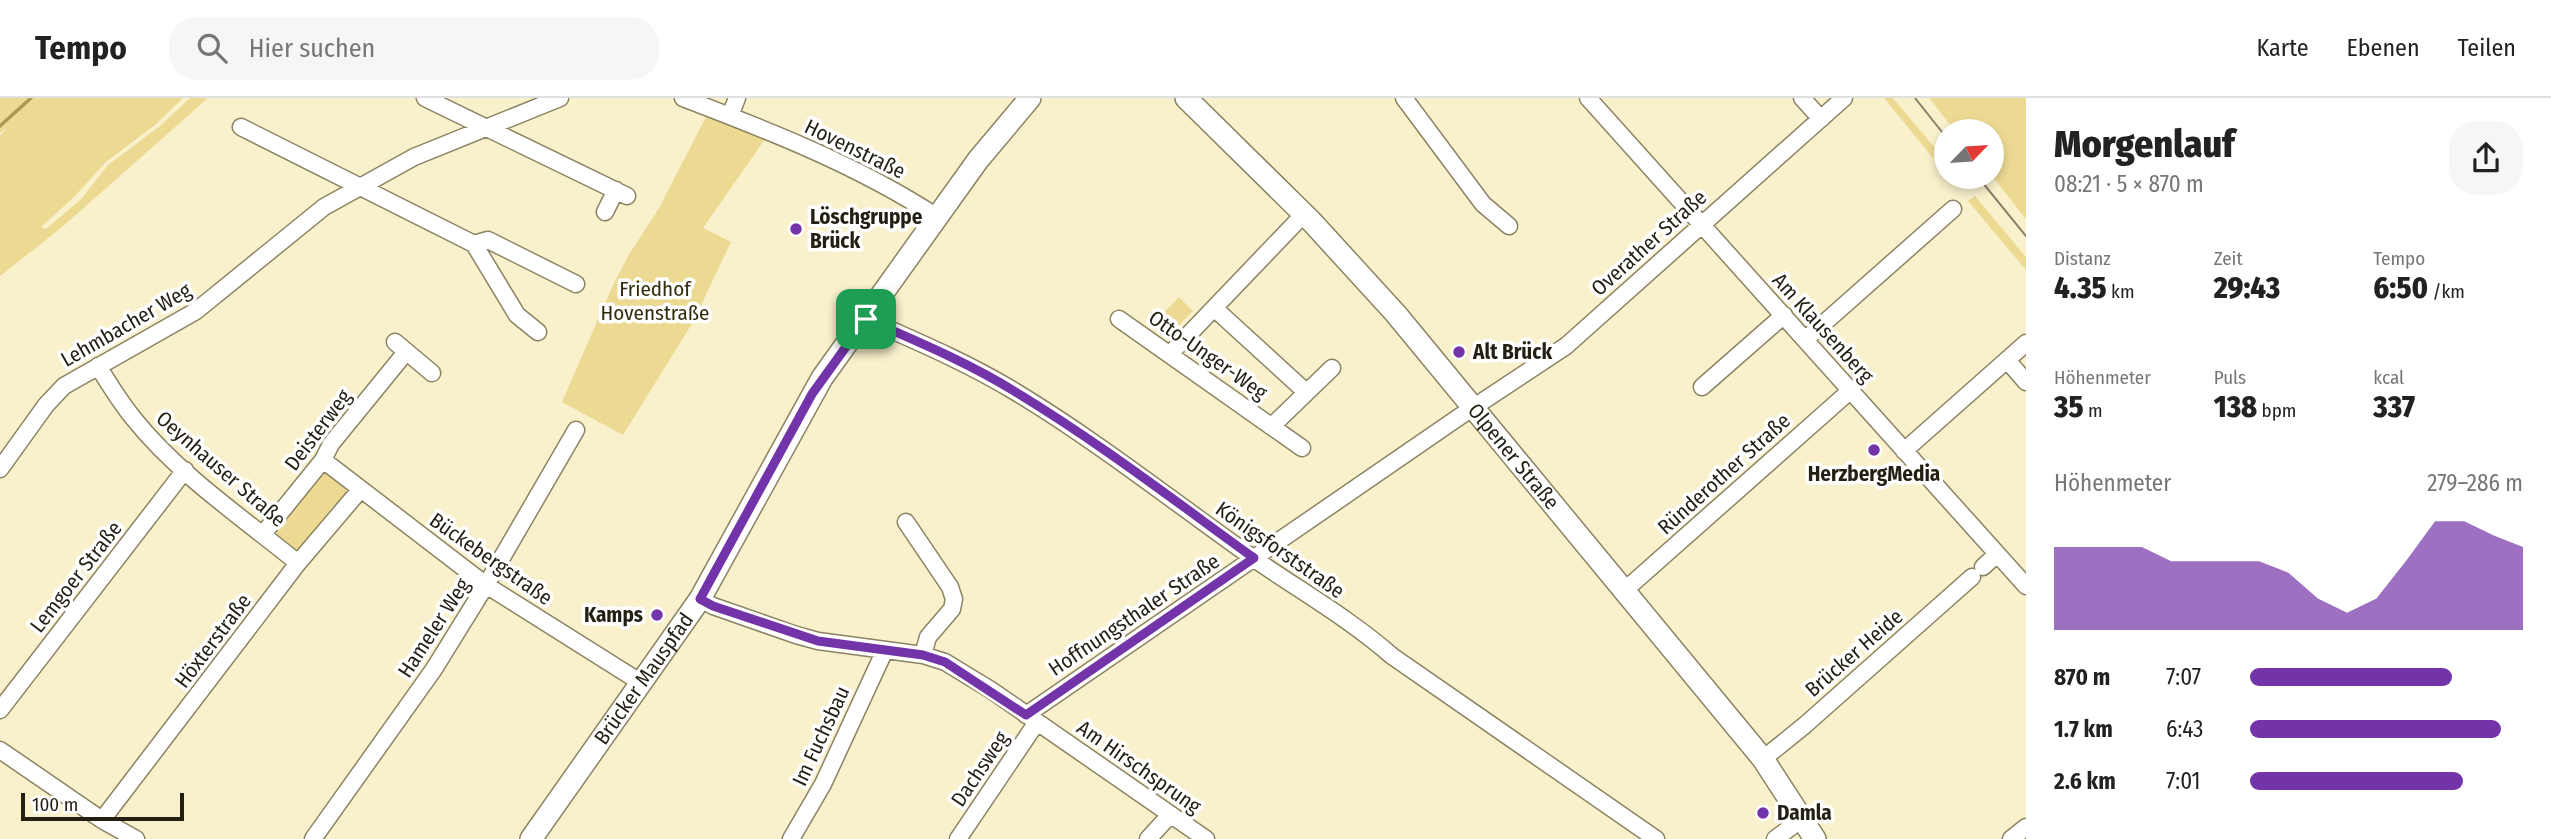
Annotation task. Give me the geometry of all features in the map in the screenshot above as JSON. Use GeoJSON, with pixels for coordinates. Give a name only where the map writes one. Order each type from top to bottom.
{"type":"FeatureCollection","features":[{"type":"Feature","properties":{"kind":"main road","name":"Brücker Mauspfad"},"geometry":{"type":"LineString","coordinates":[[531,839],[700,599],[812,394],[978,160],[1030,98]]}},
{"type":"Feature","properties":{"kind":"main road","name":"Olpener Straße"},"geometry":{"type":"LineString","coordinates":[[1186,98],[1304,215],[1396,314],[1763,759],[1815,839]]}},
{"type":"Feature","properties":{"kind":"street"},"geometry":{"type":"LineString","coordinates":[[425,98],[621,193],[605,212]]}},
{"type":"Feature","properties":{"kind":"street","name":"Lehmbacher Weg"},"geometry":{"type":"LineString","coordinates":[[0,469],[46,405],[64,386],[196,311],[324,208],[414,156],[559,98]]}},
{"type":"Feature","properties":{"kind":"street"},"geometry":{"type":"LineString","coordinates":[[683,98],[730,116],[737,98]]}},
{"type":"Feature","properties":{"kind":"street"},"geometry":{"type":"LineString","coordinates":[[1404,98],[1483,204],[1509,226]]}},
{"type":"Feature","properties":{"kind":"street","name":"Am Klausenberg"},"geometry":{"type":"LineString","coordinates":[[1588,98],[2026,586]]}},
{"type":"Feature","properties":{"kind":"street"},"geometry":{"type":"LineString","coordinates":[[1802,98],[1821,119]]}},
{"type":"Feature","properties":{"kind":"street","name":"Overather Straße"},"geometry":{"type":"LineString","coordinates":[[1473,407],[1581,334],[1844,98]]}},
{"type":"Feature","properties":{"kind":"street","name":"Hovenstraße"},"geometry":{"type":"LineString","coordinates":[[730,116],[792,141],[894,191],[937,217]]}},
{"type":"Feature","properties":{"kind":"street"},"geometry":{"type":"LineString","coordinates":[[241,127],[474,244],[517,315],[538,332]]}},
{"type":"Feature","properties":{"kind":"street"},"geometry":{"type":"LineString","coordinates":[[1806,339],[1953,209]]}},
{"type":"Feature","properties":{"kind":"street"},"geometry":{"type":"LineString","coordinates":[[1170,354],[1304,215]]}},
{"type":"Feature","properties":{"kind":"street"},"geometry":{"type":"LineString","coordinates":[[474,244],[488,240],[576,284]]}},
{"type":"Feature","properties":{"kind":"street"},"geometry":{"type":"LineString","coordinates":[[1214,309],[1306,392]]}},
{"type":"Feature","properties":{"kind":"street"},"geometry":{"type":"LineString","coordinates":[[1702,387],[1784,315]]}},
{"type":"Feature","properties":{"kind":"street","name":"Königsforststraße"},"geometry":{"type":"LineString","coordinates":[[866,319],[949,355],[1014,391],[1122,463],[1656,839]]}},
{"type":"Feature","properties":{"kind":"street","name":"Otto-Unger-Weg"},"geometry":{"type":"LineString","coordinates":[[1119,319],[1302,448]]}},
{"type":"Feature","properties":{"kind":"street"},"geometry":{"type":"LineString","coordinates":[[1904,451],[2026,343]]}},
{"type":"Feature","properties":{"kind":"street","name":"Deisterweg"},"geometry":{"type":"LineString","coordinates":[[262,534],[323,460],[331,444],[401,347],[432,373]]}},
{"type":"Feature","properties":{"kind":"street"},"geometry":{"type":"LineString","coordinates":[[2007,360],[2026,382]]}},
{"type":"Feature","properties":{"kind":"street","name":"Oeynhauser Straße"},"geometry":{"type":"LineString","coordinates":[[98,366],[135,420],[185,470],[299,564]]}},
{"type":"Feature","properties":{"kind":"street","name":"Otto-Unger-Weg"},"geometry":{"type":"LineString","coordinates":[[1272,426],[1332,368]]}},
{"type":"Feature","properties":{"kind":"street","name":"Ründerother Straße"},"geometry":{"type":"LineString","coordinates":[[1625,590],[1851,390]]}},
{"type":"Feature","properties":{"kind":"street","name":"Hoffnungsthaler Straße"},"geometry":{"type":"LineString","coordinates":[[1031,719],[1254,558],[1473,407]]}},
{"type":"Feature","properties":{"kind":"street","name":"Hameler Weg"},"geometry":{"type":"LineString","coordinates":[[313,839],[434,669],[576,430]]}},
{"type":"Feature","properties":{"kind":"street","name":"Bückebergstraße"},"geometry":{"type":"LineString","coordinates":[[323,460],[486,585],[640,682]]}},
{"type":"Feature","properties":{"kind":"street","name":"Lemgoer Straße"},"geometry":{"type":"LineString","coordinates":[[0,710],[185,470]]}},
{"type":"Feature","properties":{"kind":"street","name":"Höxterstraße"},"geometry":{"type":"LineString","coordinates":[[102,820],[360,489]]}},
{"type":"Feature","properties":{"kind":"street"},"geometry":{"type":"LineString","coordinates":[[906,522],[950,587],[954,599],[952,609],[928,637],[923,655]]}},
{"type":"Feature","properties":{"kind":"street","name":"Brücker Heide"},"geometry":{"type":"LineString","coordinates":[[1763,759],[1997,554]]}},
{"type":"Feature","properties":{"kind":"street","name":"Am Hirschsprung"},"geometry":{"type":"LineString","coordinates":[[700,599],[713,606],[818,641],[923,655],[951,665],[1206,839]]}},
{"type":"Feature","properties":{"kind":"street","name":"Im Fuchsbau"},"geometry":{"type":"LineString","coordinates":[[791,839],[823,784],[885,650]]}},
{"type":"Feature","properties":{"kind":"street","name":"Dachsweg"},"geometry":{"type":"LineString","coordinates":[[958,839],[1031,719]]}},
{"type":"Feature","properties":{"kind":"street"},"geometry":{"type":"LineString","coordinates":[[0,750],[102,820],[136,839]]}},
{"type":"Feature","properties":{"kind":"street"},"geometry":{"type":"LineString","coordinates":[[1148,839],[1170,815]]}},
{"type":"Feature","properties":{"kind":"street"},"geometry":{"type":"LineString","coordinates":[[1776,839],[1802,818]]}},
{"type":"Feature","properties":{"kind":"street"},"geometry":{"type":"LineString","coordinates":[[2011,839],[2026,827]]}},
{"type":"Feature","properties":{"kind":"green space"},"geometry":{"type":"Polygon","coordinates":[[[0,98],[183,98],[155,125],[106,162],[73,198],[41,227],[46,229],[81,199],[108,165],[160,126],[190,98],[208,98],[61,228],[0,276],[0,136],[6,128],[0,133],[0,98]]]}},
{"type":"Feature","properties":{"kind":"green space"},"geometry":{"type":"Polygon","coordinates":[[[1884,98],[1893,98],[1934,147],[1934,159],[1884,98]]]}},
{"type":"Feature","properties":{"kind":"green space"},"geometry":{"type":"Polygon","coordinates":[[[1929,98],[2026,98],[2026,219],[2002,189],[2004,119],[1946,119],[1929,98]]]}},
{"type":"Feature","properties":{"kind":"green space","name":"Friedhof Hovenstraße"},"geometry":{"type":"Polygon","coordinates":[[[707,115],[765,139],[703,228],[731,242],[693,322],[623,435],[562,402],[613,285],[659,208],[707,115]]]}},
{"type":"Feature","properties":{"kind":"green space"},"geometry":{"type":"Polygon","coordinates":[[[1975,196],[2026,257],[2026,270],[1968,201],[1975,196]]]}},
{"type":"Feature","properties":{"kind":"green space"},"geometry":{"type":"Polygon","coordinates":[[[1179,297],[1193,311],[1166,338],[1152,325],[1179,297]]]}},
{"type":"Feature","properties":{"kind":"green space"},"geometry":{"type":"Polygon","coordinates":[[[328,472],[346,487],[346,495],[339,505],[334,505],[307,539],[305,547],[292,551],[276,534],[279,521],[285,520],[313,486],[312,480],[321,473],[328,472]]]}},
{"type":"Feature","properties":{"kind":"waterway"},"geometry":{"type":"LineString","coordinates":[[0,126],[31,98]]}},
{"type":"Feature","properties":{"kind":"tram line"},"geometry":{"type":"LineString","coordinates":[[1915,98],[1934,122]]}},
{"type":"Feature","properties":{"kind":"tram line"},"geometry":{"type":"LineString","coordinates":[[1988,189],[2026,236]]}},
{"type":"Feature","properties":{"kind":"place","name":"Löschgruppe Brück"},"geometry":{"type":"Point","coordinates":[796,229]}},
{"type":"Feature","properties":{"kind":"place","name":"Alt Brück"},"geometry":{"type":"Point","coordinates":[1459,352]}},
{"type":"Feature","properties":{"kind":"place","name":"HerzbergMedia"},"geometry":{"type":"Point","coordinates":[1874,450]}},
{"type":"Feature","properties":{"kind":"place","name":"Kamps"},"geometry":{"type":"Point","coordinates":[657,615]}},
{"type":"Feature","properties":{"kind":"place","name":"Damla"},"geometry":{"type":"Point","coordinates":[1763,813]}},
{"type":"Feature","properties":{"kind":"route"},"geometry":{"type":"LineString","coordinates":[[866,319],[949,355],[1014,391],[1122,463],[1254,558],[1026,715],[945,662],[923,655],[818,641],[713,606],[700,599],[812,394],[866,319]]}}]}
